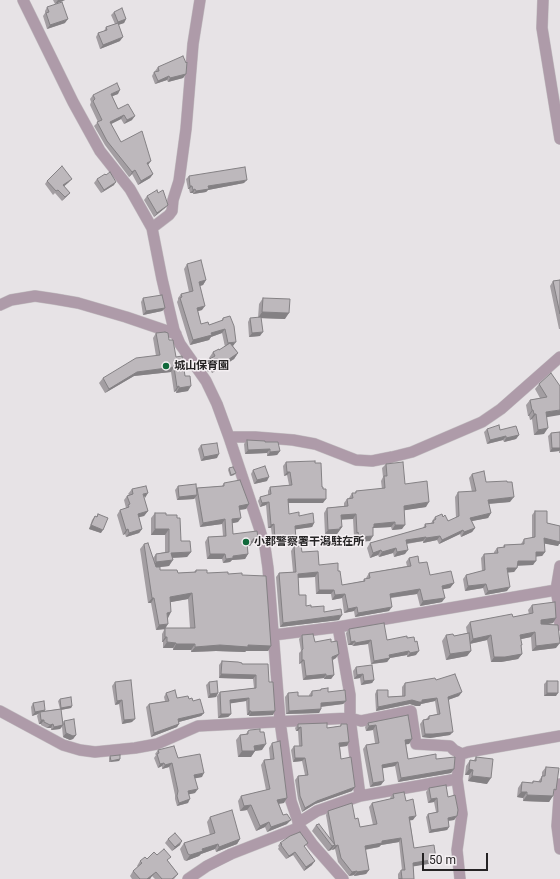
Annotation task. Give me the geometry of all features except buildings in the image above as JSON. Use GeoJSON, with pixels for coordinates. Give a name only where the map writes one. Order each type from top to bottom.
{"type":"FeatureCollection","features":[{"type":"Feature","properties":{"kind":"street"},"geometry":{"type":"LineString","coordinates":[[23,0],[73,102],[96,144],[130,189],[152,228],[162,279],[176,334],[180,344],[206,381],[217,404],[260,527],[265,547],[274,635],[280,721],[291,801],[299,825],[313,845],[343,879]]}},
{"type":"Feature","properties":{"kind":"street"},"geometry":{"type":"LineString","coordinates":[[152,228],[172,211],[173,200],[179,181],[186,128],[193,44],[200,0]]}},
{"type":"Feature","properties":{"kind":"street"},"geometry":{"type":"LineString","coordinates":[[543,0],[542,28],[560,138]]}},
{"type":"Feature","properties":{"kind":"street"},"geometry":{"type":"LineString","coordinates":[[0,305],[11,300],[35,296],[55,299],[78,303],[176,334]]}},
{"type":"Feature","properties":{"kind":"street"},"geometry":{"type":"LineString","coordinates":[[229,437],[255,437],[293,440],[315,444],[356,460],[372,461],[392,458],[412,452],[482,422],[501,409],[560,357]]}},
{"type":"Feature","properties":{"kind":"street"},"geometry":{"type":"LineString","coordinates":[[560,566],[556,590],[560,625]]}},
{"type":"Feature","properties":{"kind":"street"},"geometry":{"type":"LineString","coordinates":[[274,635],[338,627],[556,590]]}},
{"type":"Feature","properties":{"kind":"street"},"geometry":{"type":"LineString","coordinates":[[338,627],[350,696],[350,718],[360,796]]}},
{"type":"Feature","properties":{"kind":"street"},"geometry":{"type":"LineString","coordinates":[[0,711],[64,745],[80,750],[95,752],[129,749],[157,744],[198,726],[350,718],[361,721],[411,711],[416,744],[450,746],[462,754],[560,736]]}},
{"type":"Feature","properties":{"kind":"street"},"geometry":{"type":"LineString","coordinates":[[460,879],[457,850],[462,814],[456,779],[462,754]]}},
{"type":"Feature","properties":{"kind":"street"},"geometry":{"type":"LineString","coordinates":[[188,879],[231,854],[299,825],[317,811],[360,796],[456,779]]}},
{"type":"Feature","properties":{"kind":"street"},"geometry":{"type":"LineString","coordinates":[[560,784],[557,826],[560,849]]}},
{"type":"Feature","properties":{"kind":"place","name":"城山保育園"},"geometry":{"type":"Point","coordinates":[166,366]}},
{"type":"Feature","properties":{"kind":"place","name":"小郡警察署干潟駐在所"},"geometry":{"type":"Point","coordinates":[246,542]}}]}
